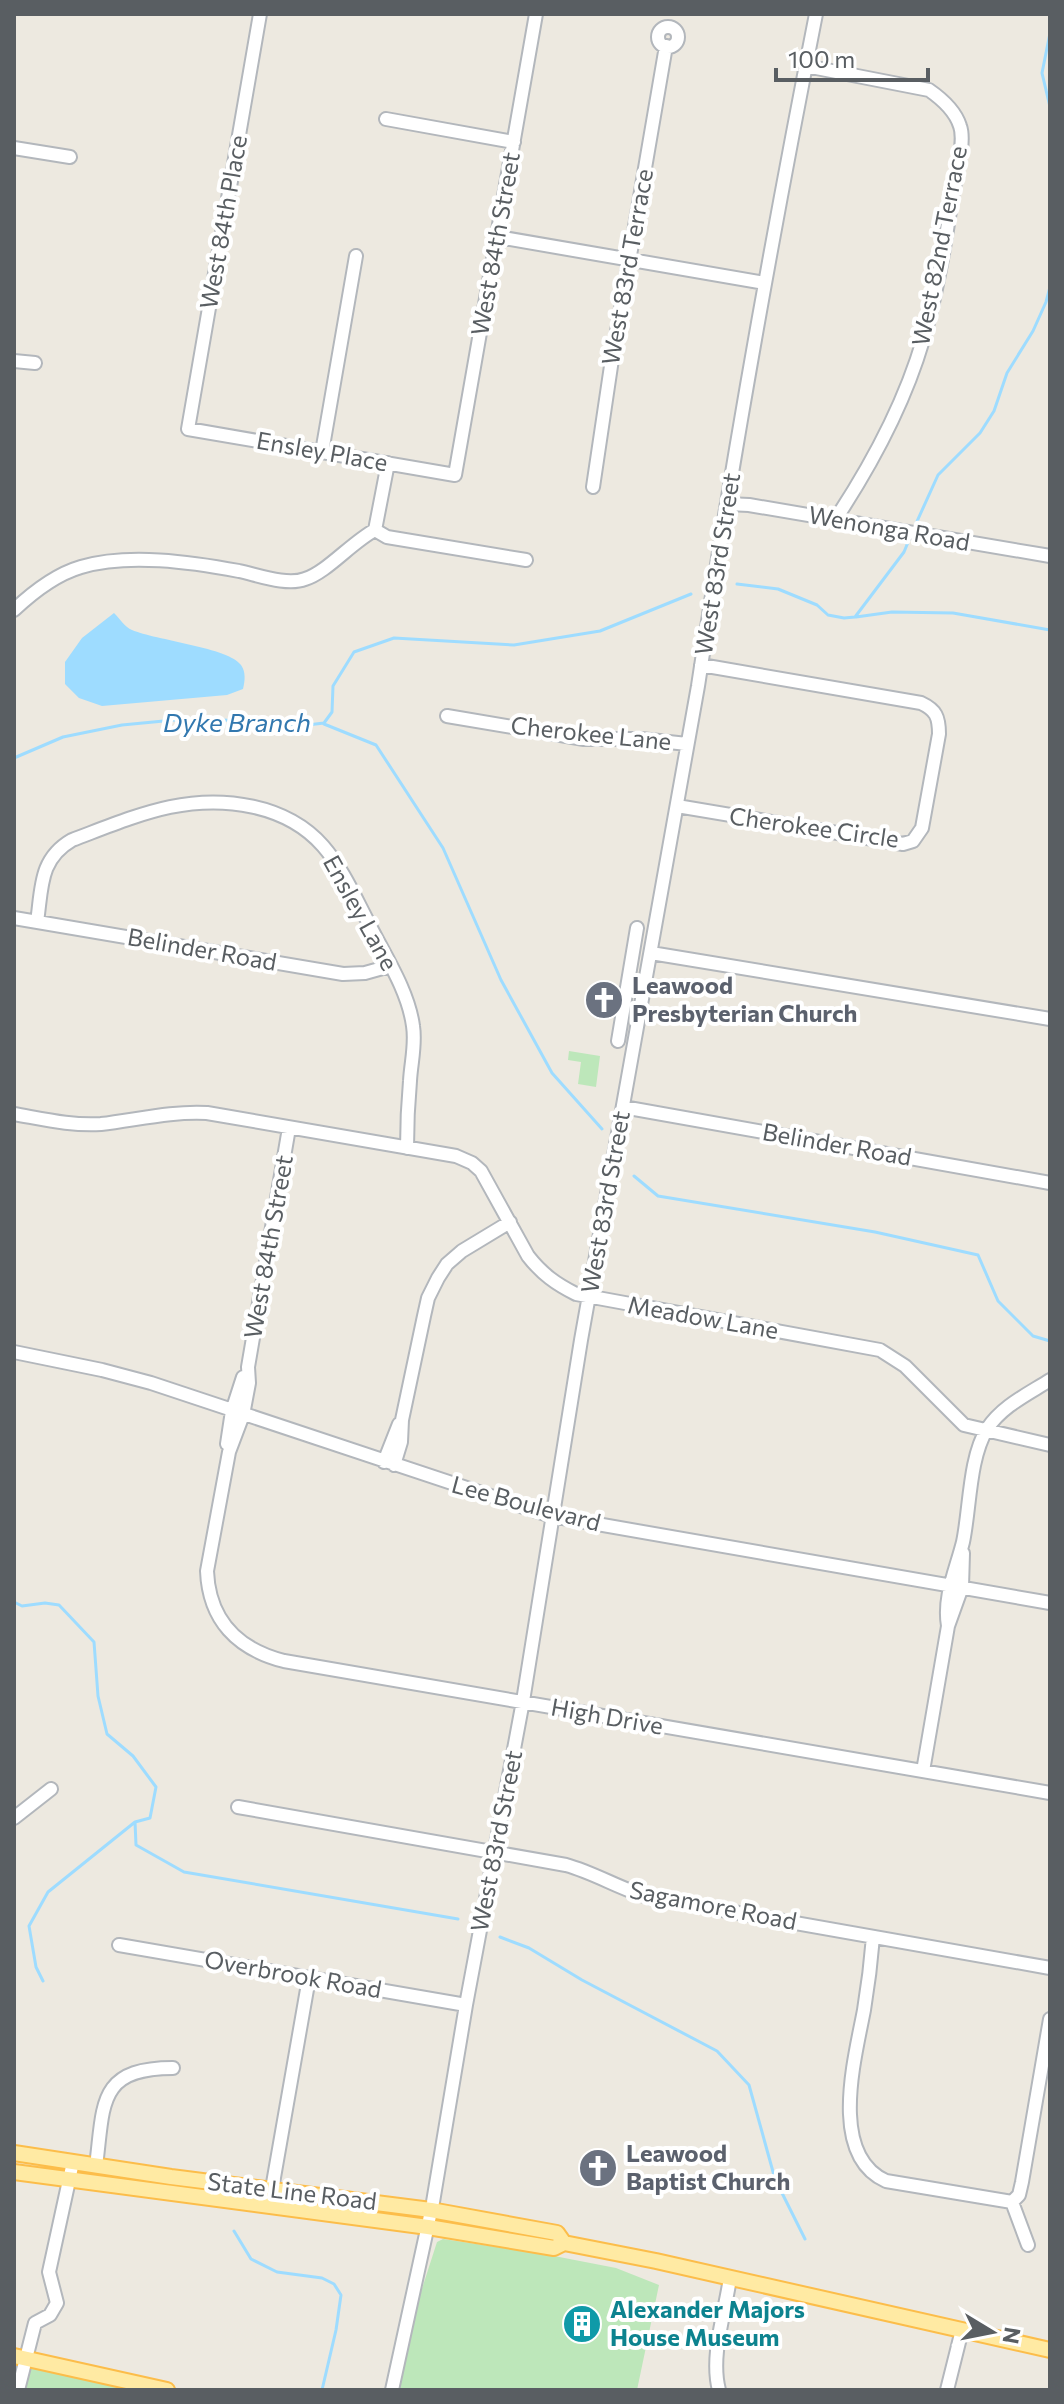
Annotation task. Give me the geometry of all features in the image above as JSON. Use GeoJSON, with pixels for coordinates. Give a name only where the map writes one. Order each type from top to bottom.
{"type":"FeatureCollection","features":[{"type":"Feature","properties":{"kind":"main road","name":"State Line Road"},"geometry":{"type":"LineString","coordinates":[[14,2153],[431,2210],[557,2233],[564,2243]]}},
{"type":"Feature","properties":{"kind":"main road","name":"State Line Road"},"geometry":{"type":"LineString","coordinates":[[14,2172],[428,2227],[554,2248],[564,2243],[1050,2350]]}},
{"type":"Feature","properties":{"kind":"main road"},"geometry":{"type":"LineString","coordinates":[[20,2357],[167,2390]]}},
{"type":"Feature","properties":{"kind":"street","name":"West 84th Place"},"geometry":{"type":"LineString","coordinates":[[188,429],[260,14]]}},
{"type":"Feature","properties":{"kind":"street","name":"West 84th Street"},"geometry":{"type":"LineString","coordinates":[[455,475],[536,14]]}},
{"type":"Feature","properties":{"kind":"street","name":"West 83rd Street"},"geometry":{"type":"LineString","coordinates":[[392,2390],[428,2227],[523,1701],[551,1516],[677,806],[765,283],[816,14]]}},
{"type":"Feature","properties":{"kind":"street","name":"West 83rd Terrace"},"geometry":{"type":"LineString","coordinates":[[593,487],[666,46]]}},
{"type":"Feature","properties":{"kind":"street","name":"West 82nd Terrace"},"geometry":{"type":"LineString","coordinates":[[806,66],[929,90],[943,100],[962,128],[944,252],[923,342],[888,431],[835,520]]}},
{"type":"Feature","properties":{"kind":"street"},"geometry":{"type":"LineString","coordinates":[[386,119],[514,142]]}},
{"type":"Feature","properties":{"kind":"street"},"geometry":{"type":"LineString","coordinates":[[14,148],[70,157]]}},
{"type":"Feature","properties":{"kind":"street"},"geometry":{"type":"LineString","coordinates":[[498,237],[765,283]]}},
{"type":"Feature","properties":{"kind":"street"},"geometry":{"type":"LineString","coordinates":[[322,452],[356,256]]}},
{"type":"Feature","properties":{"kind":"street"},"geometry":{"type":"LineString","coordinates":[[14,361],[35,363]]}},
{"type":"Feature","properties":{"kind":"street","name":"Ensley Place"},"geometry":{"type":"LineString","coordinates":[[188,429],[455,475]]}},
{"type":"Feature","properties":{"kind":"street"},"geometry":{"type":"LineString","coordinates":[[375,530],[388,463]]}},
{"type":"Feature","properties":{"kind":"street","name":"Wenonga Road"},"geometry":{"type":"LineString","coordinates":[[727,504],[749,505],[1050,556]]}},
{"type":"Feature","properties":{"kind":"street"},"geometry":{"type":"LineString","coordinates":[[375,530],[387,537],[526,560]]}},
{"type":"Feature","properties":{"kind":"street"},"geometry":{"type":"LineString","coordinates":[[14,610],[70,572],[102,563],[148,561],[186,564],[286,580],[304,580],[375,530]]}},
{"type":"Feature","properties":{"kind":"street","name":"Cherokee Circle"},"geometry":{"type":"LineString","coordinates":[[677,806],[903,844],[913,841],[922,828],[939,734],[939,720],[933,709],[921,703],[701,665]]}},
{"type":"Feature","properties":{"kind":"street","name":"Cherokee Lane"},"geometry":{"type":"LineString","coordinates":[[447,716],[584,739],[641,739],[687,744]]}},
{"type":"Feature","properties":{"kind":"street","name":"Ensley Lane"},"geometry":{"type":"LineString","coordinates":[[37,922],[47,864],[61,846],[124,821],[172,807],[213,803],[259,808],[304,828],[322,844],[342,872],[412,1015],[414,1035],[407,1148]]}},
{"type":"Feature","properties":{"kind":"street","name":"Belinder Road"},"geometry":{"type":"LineString","coordinates":[[14,918],[343,974],[365,973],[390,966]]}},
{"type":"Feature","properties":{"kind":"street"},"geometry":{"type":"LineString","coordinates":[[618,1041],[637,928]]}},
{"type":"Feature","properties":{"kind":"street"},"geometry":{"type":"LineString","coordinates":[[651,953],[1049,1016]]}},
{"type":"Feature","properties":{"kind":"street","name":"Belinder Road"},"geometry":{"type":"LineString","coordinates":[[623,1107],[1050,1183]]}},
{"type":"Feature","properties":{"kind":"street","name":"Meadow Lane"},"geometry":{"type":"LineString","coordinates":[[14,1114],[77,1124],[99,1124],[194,1112],[456,1156],[481,1171],[538,1269],[551,1281],[576,1294],[880,1350],[905,1366],[964,1425],[1050,1445]]}},
{"type":"Feature","properties":{"kind":"street","name":"West 84th Street"},"geometry":{"type":"LineString","coordinates":[[207,1578],[237,1413],[249,1383],[248,1367],[289,1128]]}},
{"type":"Feature","properties":{"kind":"street"},"geometry":{"type":"LineString","coordinates":[[389,1464],[395,1431],[402,1420],[428,1298],[438,1278],[447,1264],[462,1251],[510,1222]]}},
{"type":"Feature","properties":{"kind":"street","name":"Lee Boulevard"},"geometry":{"type":"LineString","coordinates":[[14,1352],[114,1373],[551,1516],[1050,1603]]}},
{"type":"Feature","properties":{"kind":"street"},"geometry":{"type":"LineString","coordinates":[[923,1771],[948,1626],[946,1616],[956,1586],[977,1458],[986,1431],[1006,1407],[1050,1380]]}},
{"type":"Feature","properties":{"kind":"street","name":"High Drive"},"geometry":{"type":"LineString","coordinates":[[207,1578],[214,1606],[224,1624],[238,1640],[266,1656],[1050,1793]]}},
{"type":"Feature","properties":{"kind":"street"},"geometry":{"type":"LineString","coordinates":[[14,1818],[51,1789]]}},
{"type":"Feature","properties":{"kind":"street","name":"Sagamore Road"},"geometry":{"type":"LineString","coordinates":[[238,1807],[582,1869],[648,1897],[1050,1968]]}},
{"type":"Feature","properties":{"kind":"street"},"geometry":{"type":"LineString","coordinates":[[873,1937],[849,2100],[852,2137],[864,2163],[873,2176],[886,2181],[1012,2202]]}},
{"type":"Feature","properties":{"kind":"street","name":"Overbrook Road"},"geometry":{"type":"LineString","coordinates":[[119,1945],[466,2005]]}},
{"type":"Feature","properties":{"kind":"street"},"geometry":{"type":"LineString","coordinates":[[269,2206],[309,1978]]}},
{"type":"Feature","properties":{"kind":"street"},"geometry":{"type":"LineString","coordinates":[[1012,2202],[1019,2195],[1022,2182],[1050,2019]]}},
{"type":"Feature","properties":{"kind":"street"},"geometry":{"type":"LineString","coordinates":[[96,2166],[103,2113],[110,2089],[132,2072],[173,2068]]}},
{"type":"Feature","properties":{"kind":"street"},"geometry":{"type":"LineString","coordinates":[[18,2390],[20,2357],[35,2323],[50,2315],[57,2303],[49,2272],[73,2162]]}},
{"type":"Feature","properties":{"kind":"street"},"geometry":{"type":"LineString","coordinates":[[1012,2202],[1028,2245]]}},
{"type":"Feature","properties":{"kind":"street"},"geometry":{"type":"LineString","coordinates":[[719,2390],[715,2362],[730,2278]]}},
{"type":"Feature","properties":{"kind":"street"},"geometry":{"type":"LineString","coordinates":[[947,2390],[962,2330]]}},
{"type":"Feature","properties":{"kind":"green space"},"geometry":{"type":"Polygon","coordinates":[[[569,1051],[600,1056],[596,1087],[578,1084],[581,1062],[568,1060],[569,1051]]]}},
{"type":"Feature","properties":{"kind":"green space"},"geometry":{"type":"Polygon","coordinates":[[[443,2239],[616,2268],[659,2285],[637,2390],[399,2390],[419,2298],[437,2242],[443,2239]]]}},
{"type":"Feature","properties":{"kind":"green space"},"geometry":{"type":"Polygon","coordinates":[[[32,2367],[144,2390],[23,2390],[32,2367]]]}},
{"type":"Feature","properties":{"kind":"water"},"geometry":{"type":"Polygon","coordinates":[[[114,613],[132,630],[208,649],[234,659],[244,671],[243,689],[227,695],[102,706],[79,698],[65,684],[65,662],[82,638],[114,613]]]}},
{"type":"Feature","properties":{"kind":"waterway"},"geometry":{"type":"LineString","coordinates":[[1050,33],[1042,73],[1050,107]]}},
{"type":"Feature","properties":{"kind":"waterway"},"geometry":{"type":"LineString","coordinates":[[914,528],[938,475],[980,433],[994,411],[1007,373],[1033,331],[1050,287]]}},
{"type":"Feature","properties":{"kind":"waterway"},"geometry":{"type":"LineString","coordinates":[[737,584],[778,589],[817,605],[828,615],[855,617],[904,552],[911,535]]}},
{"type":"Feature","properties":{"kind":"waterway","name":"Dyke Branch"},"geometry":{"type":"LineString","coordinates":[[14,758],[63,737],[122,725],[195,718],[291,727],[324,723],[332,712],[333,686],[354,652],[394,638],[514,645],[600,631],[691,594]]}},
{"type":"Feature","properties":{"kind":"waterway"},"geometry":{"type":"LineString","coordinates":[[856,617],[892,612],[953,613],[1050,630]]}},
{"type":"Feature","properties":{"kind":"waterway"},"geometry":{"type":"LineString","coordinates":[[324,724],[376,745],[443,848],[501,980],[552,1073],[602,1129]]}},
{"type":"Feature","properties":{"kind":"waterway"},"geometry":{"type":"LineString","coordinates":[[634,1176],[658,1196],[875,1232],[978,1255],[998,1301],[1033,1336],[1050,1341]]}},
{"type":"Feature","properties":{"kind":"waterway"},"geometry":{"type":"LineString","coordinates":[[14,1602],[22,1606],[59,1605],[94,1642],[98,1696],[107,1734],[133,1756],[156,1787],[150,1818],[135,1822],[136,1845],[184,1872],[458,1919]]}},
{"type":"Feature","properties":{"kind":"waterway"},"geometry":{"type":"LineString","coordinates":[[43,1981],[36,1967],[29,1926],[48,1892],[135,1822]]}},
{"type":"Feature","properties":{"kind":"waterway"},"geometry":{"type":"LineString","coordinates":[[500,1937],[529,1948],[582,1980],[717,2051],[749,2085],[775,2179],[805,2239]]}},
{"type":"Feature","properties":{"kind":"waterway"},"geometry":{"type":"LineString","coordinates":[[234,2231],[251,2259],[277,2272],[322,2278],[334,2284],[341,2295],[322,2390]]}},
{"type":"Feature","properties":{"kind":"place","name":"Leawood Presbyterian Church"},"geometry":{"type":"Point","coordinates":[604,1000]}},
{"type":"Feature","properties":{"kind":"place","name":"Leawood Baptist Church"},"geometry":{"type":"Point","coordinates":[598,2168]}},
{"type":"Feature","properties":{"kind":"place","name":"Alexander Majors House Museum"},"geometry":{"type":"Point","coordinates":[582,2324]}}]}
